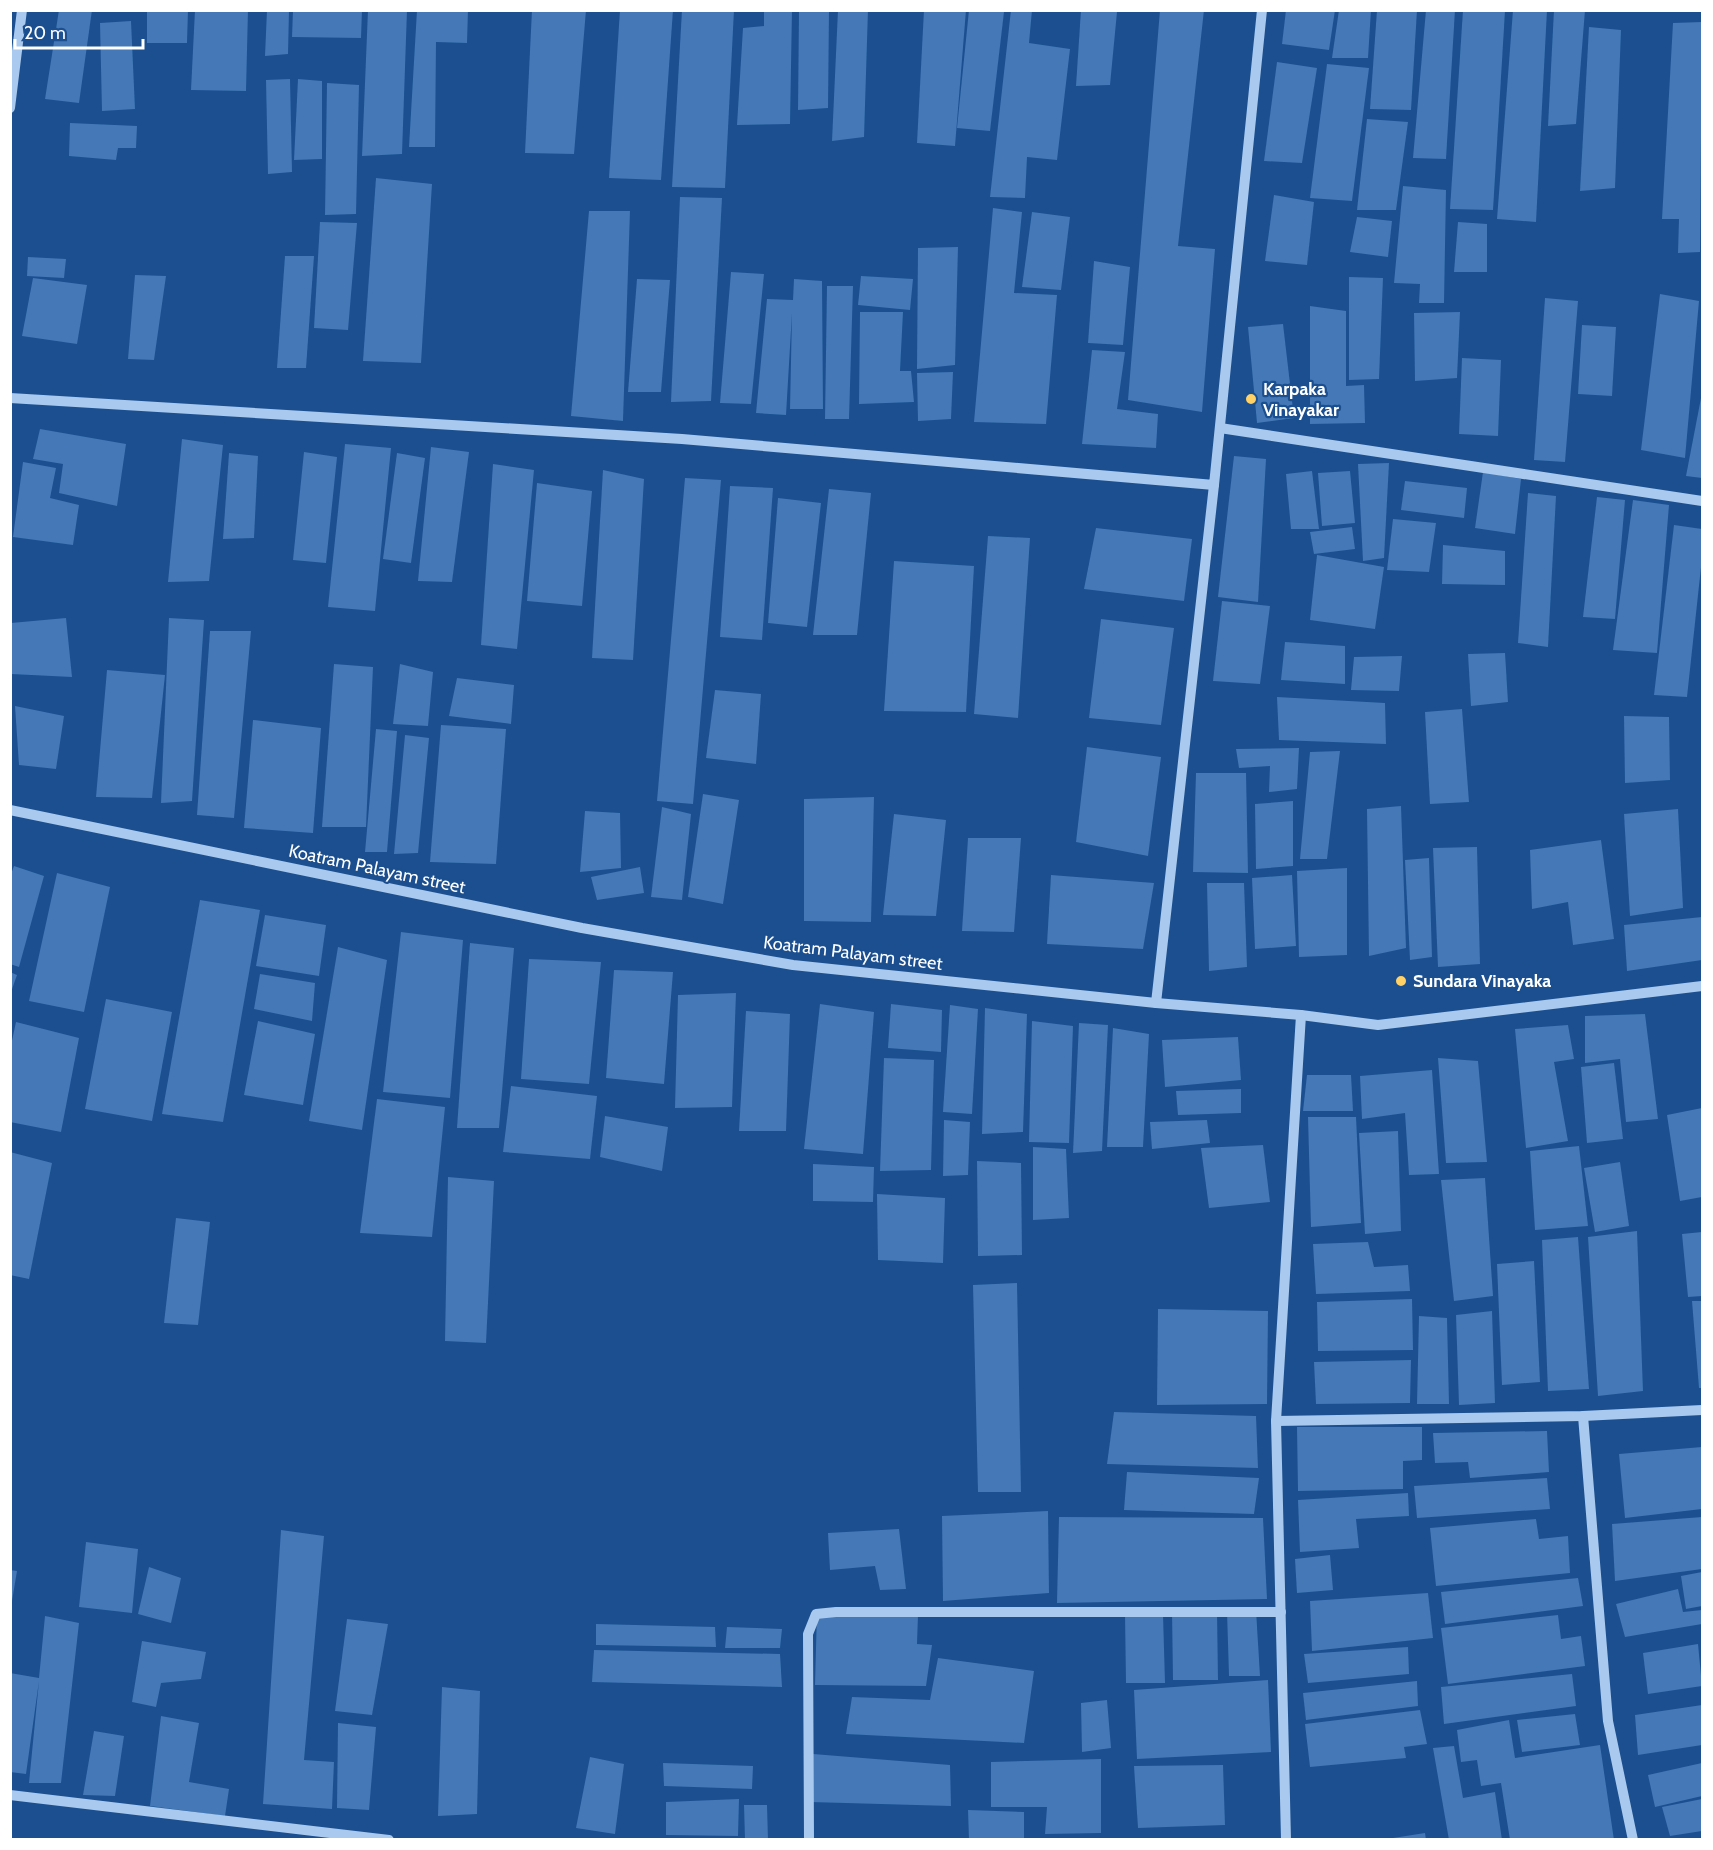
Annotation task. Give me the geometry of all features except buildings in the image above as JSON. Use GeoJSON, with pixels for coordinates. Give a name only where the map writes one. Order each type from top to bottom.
{"type":"FeatureCollection","features":[{"type":"Feature","properties":{"kind":"street"},"geometry":{"type":"LineString","coordinates":[[10,108],[22,10]]}},
{"type":"Feature","properties":{"kind":"street"},"geometry":{"type":"LineString","coordinates":[[1156,1003],[1214,485],[1262,10]]}},
{"type":"Feature","properties":{"kind":"street"},"geometry":{"type":"LineString","coordinates":[[10,398],[682,439],[1214,485]]}},
{"type":"Feature","properties":{"kind":"street"},"geometry":{"type":"LineString","coordinates":[[1220,428],[1702,501]]}},
{"type":"Feature","properties":{"kind":"street","name":"Koatram Palayam street"},"geometry":{"type":"LineString","coordinates":[[10,810],[582,928],[793,965],[1156,1003],[1301,1015],[1378,1025],[1702,986]]}},
{"type":"Feature","properties":{"kind":"street"},"geometry":{"type":"LineString","coordinates":[[1286,1839],[1276,1421],[1301,1015]]}},
{"type":"Feature","properties":{"kind":"street"},"geometry":{"type":"LineString","coordinates":[[1276,1421],[1583,1416],[1702,1410]]}},
{"type":"Feature","properties":{"kind":"street"},"geometry":{"type":"LineString","coordinates":[[1583,1416],[1608,1721],[1633,1839]]}},
{"type":"Feature","properties":{"kind":"street"},"geometry":{"type":"LineString","coordinates":[[809,1839],[808,1634],[816,1614],[836,1612],[1281,1612]]}},
{"type":"Feature","properties":{"kind":"street"},"geometry":{"type":"LineString","coordinates":[[10,1795],[389,1839]]}},
{"type":"Feature","properties":{"kind":"place","name":"Karpaka Vinayakar"},"geometry":{"type":"Point","coordinates":[1251,399]}},
{"type":"Feature","properties":{"kind":"place","name":"Sundara Vinayaka"},"geometry":{"type":"Point","coordinates":[1401,981]}}]}
